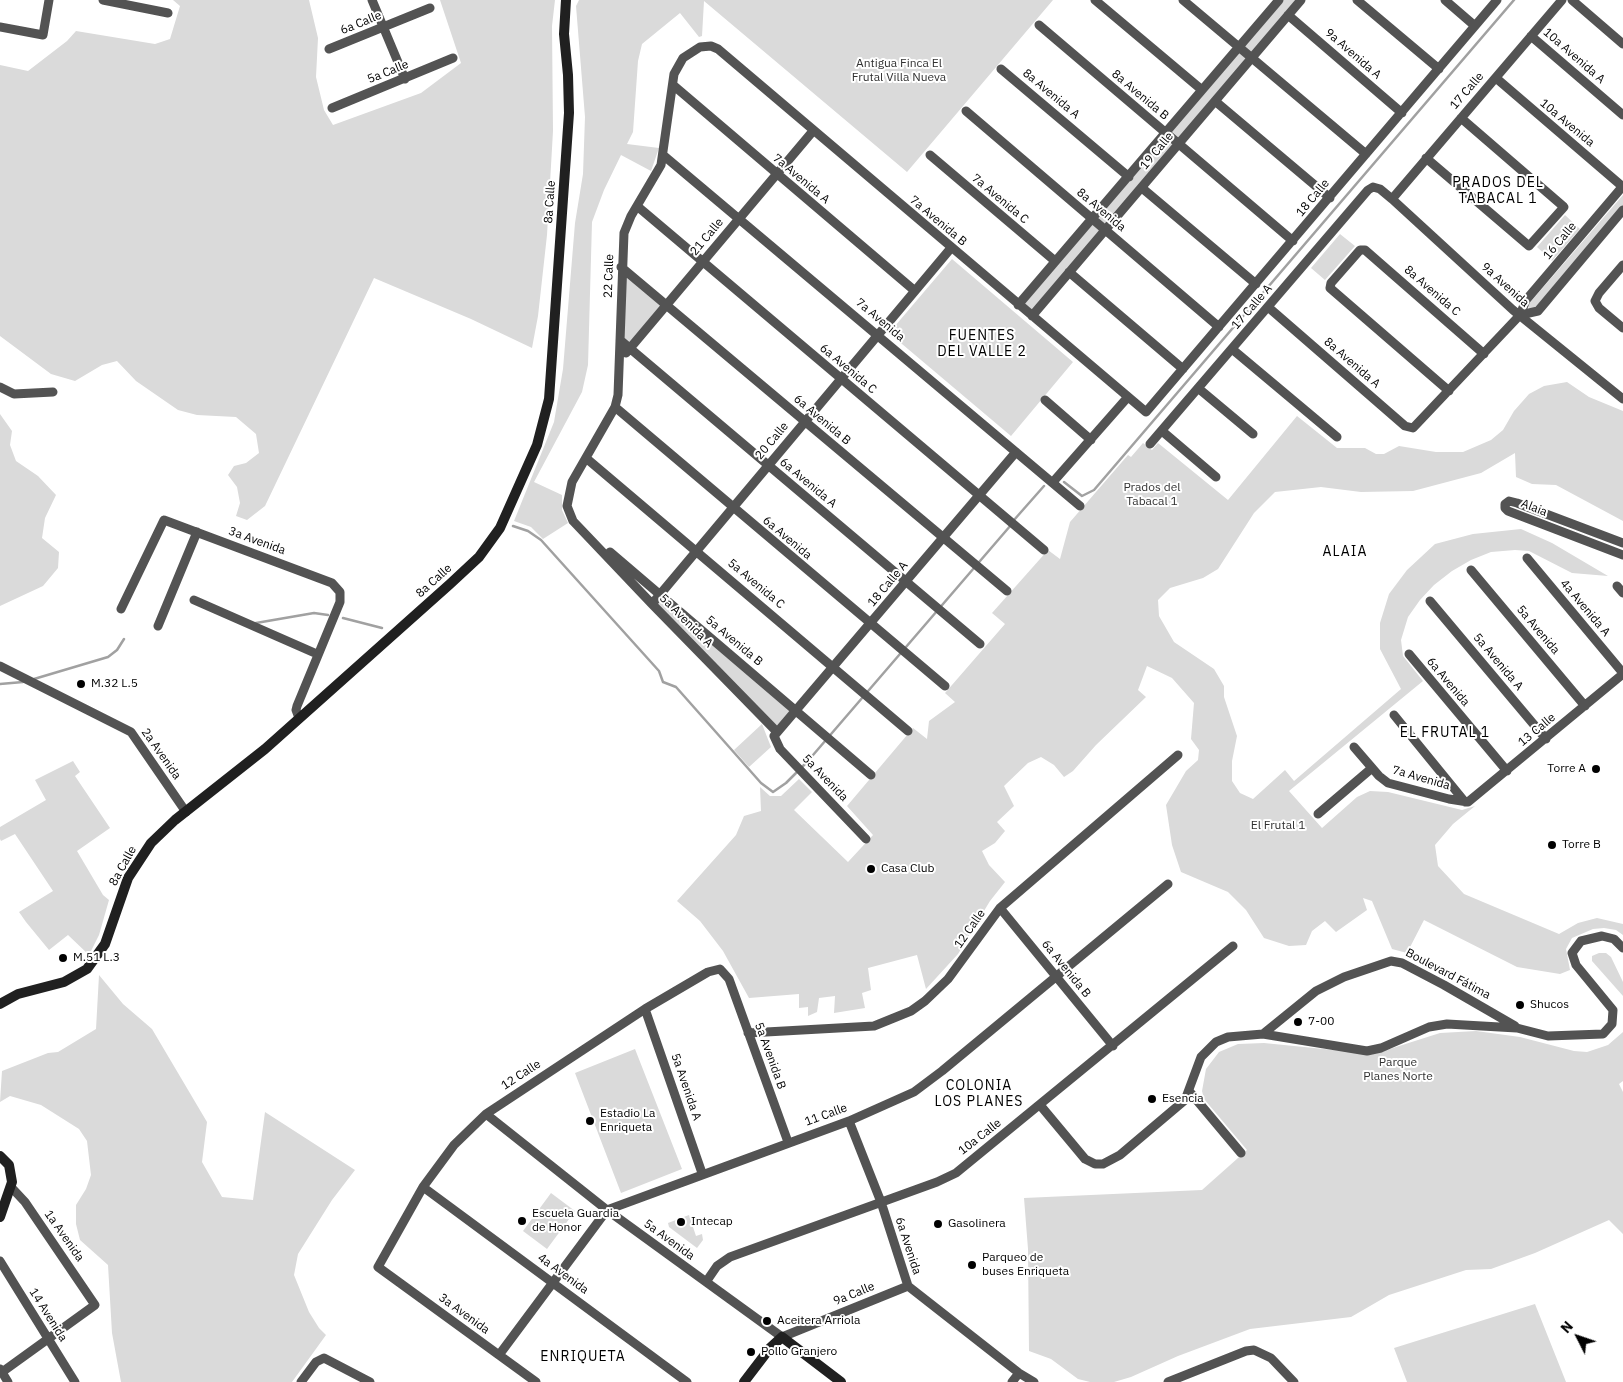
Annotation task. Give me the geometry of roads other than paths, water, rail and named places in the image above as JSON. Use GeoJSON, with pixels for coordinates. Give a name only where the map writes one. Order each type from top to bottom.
{"type":"FeatureCollection","features":[{"type":"Feature","properties":{"kind":"main road","name":"8a Calle"},"geometry":{"type":"LineString","coordinates":[[0,1004],[18,994],[64,982],[76,976],[91,964],[105,944],[119,899],[137,861],[151,843],[186,812],[249,762],[450,584],[486,549],[504,522],[537,445],[549,399],[558,293],[569,112],[564,34],[566,0]]}},
{"type":"Feature","properties":{"kind":"main road"},"geometry":{"type":"LineString","coordinates":[[0,1156],[6,1159],[10,1168],[11,1187],[0,1217]]}},
{"type":"Feature","properties":{"kind":"main road","name":"9a Calle"},"geometry":{"type":"LineString","coordinates":[[744,1382],[770,1348],[782,1337]]}},
{"type":"Feature","properties":{"kind":"main road","name":"5a Avenida"},"geometry":{"type":"LineString","coordinates":[[782,1337],[841,1382]]}},
{"type":"Feature","properties":{"kind":"street"},"geometry":{"type":"LineString","coordinates":[[0,27],[43,35],[49,0]]}},
{"type":"Feature","properties":{"kind":"street"},"geometry":{"type":"LineString","coordinates":[[103,0],[168,13]]}},
{"type":"Feature","properties":{"kind":"street"},"geometry":{"type":"LineString","coordinates":[[372,0],[405,79]]}},
{"type":"Feature","properties":{"kind":"street"},"geometry":{"type":"LineString","coordinates":[[1096,0],[1202,90]]}},
{"type":"Feature","properties":{"kind":"street"},"geometry":{"type":"LineString","coordinates":[[1183,0],[1366,154]]}},
{"type":"Feature","properties":{"kind":"street","name":"19 Calle"},"geometry":{"type":"LineString","coordinates":[[1032,316],[1301,0]]}},
{"type":"Feature","properties":{"kind":"street"},"geometry":{"type":"LineString","coordinates":[[1357,0],[1439,69]]}},
{"type":"Feature","properties":{"kind":"street"},"geometry":{"type":"LineString","coordinates":[[1445,0],[1475,26]]}},
{"type":"Feature","properties":{"kind":"street","name":"18 Calle"},"geometry":{"type":"LineString","coordinates":[[1146,412],[1497,0]]}},
{"type":"Feature","properties":{"kind":"street","name":"17 Calle"},"geometry":{"type":"LineString","coordinates":[[1392,199],[1562,0]]}},
{"type":"Feature","properties":{"kind":"street"},"geometry":{"type":"LineString","coordinates":[[1572,0],[1623,44]]}},
{"type":"Feature","properties":{"kind":"street","name":"19 Calle"},"geometry":{"type":"LineString","coordinates":[[1018,305],[1239,48],[1275,1]]}},
{"type":"Feature","properties":{"kind":"street","name":"6a Calle"},"geometry":{"type":"LineString","coordinates":[[329,49],[430,8]]}},
{"type":"Feature","properties":{"kind":"street","name":"9a Avenida A"},"geometry":{"type":"LineString","coordinates":[[1288,15],[1402,113]]}},
{"type":"Feature","properties":{"kind":"street","name":"8a Avenida B"},"geometry":{"type":"LineString","coordinates":[[1039,25],[1293,241]]}},
{"type":"Feature","properties":{"kind":"street","name":"10a Avenida A"},"geometry":{"type":"LineString","coordinates":[[1531,36],[1623,115]]}},
{"type":"Feature","properties":{"kind":"street","name":"22 Calle"},"geometry":{"type":"LineString","coordinates":[[579,526],[568,510],[568,496],[572,482],[615,407],[620,387],[621,267],[624,233],[637,206],[656,175],[664,155],[676,70],[683,58],[700,46],[715,47]]}},
{"type":"Feature","properties":{"kind":"street","name":"7a Avenida B"},"geometry":{"type":"LineString","coordinates":[[715,47],[1127,398],[1146,412]]}},
{"type":"Feature","properties":{"kind":"street","name":"5a Calle"},"geometry":{"type":"LineString","coordinates":[[332,108],[452,58]]}},
{"type":"Feature","properties":{"kind":"street","name":"8a Avenida A"},"geometry":{"type":"LineString","coordinates":[[1002,69],[1129,177]]}},
{"type":"Feature","properties":{"kind":"street","name":"10a Avenida"},"geometry":{"type":"LineString","coordinates":[[1496,78],[1623,186]]}},
{"type":"Feature","properties":{"kind":"street","name":"7a Avenida A"},"geometry":{"type":"LineString","coordinates":[[673,85],[914,291]]}},
{"type":"Feature","properties":{"kind":"street"},"geometry":{"type":"LineString","coordinates":[[1215,101],[1330,198]]}},
{"type":"Feature","properties":{"kind":"street","name":"8a Avenida"},"geometry":{"type":"LineString","coordinates":[[966,111],[1219,327]]}},
{"type":"Feature","properties":{"kind":"street"},"geometry":{"type":"LineString","coordinates":[[1426,158],[1529,246],[1564,207],[1460,118]]}},
{"type":"Feature","properties":{"kind":"street","name":"21 Calle"},"geometry":{"type":"LineString","coordinates":[[621,359],[813,131]]}},
{"type":"Feature","properties":{"kind":"street","name":"7a Avenida"},"geometry":{"type":"LineString","coordinates":[[664,155],[1080,506]]}},
{"type":"Feature","properties":{"kind":"street","name":"7a Avenida C"},"geometry":{"type":"LineString","coordinates":[[930,155],[1055,261]]}},
{"type":"Feature","properties":{"kind":"street","name":"16 Calle"},"geometry":{"type":"LineString","coordinates":[[1420,421],[1520,316],[1526,300],[1623,186]]}},
{"type":"Feature","properties":{"kind":"street","name":"9a Avenida"},"geometry":{"type":"LineString","coordinates":[[1373,187],[1380,189],[1392,199],[1520,316],[1623,399]]}},
{"type":"Feature","properties":{"kind":"street","name":"17 Calle A"},"geometry":{"type":"LineString","coordinates":[[1150,444],[1368,190],[1373,187]]}},
{"type":"Feature","properties":{"kind":"street"},"geometry":{"type":"LineString","coordinates":[[1142,188],[1256,284]]}},
{"type":"Feature","properties":{"kind":"street","name":"6a Avenida C"},"geometry":{"type":"LineString","coordinates":[[637,206],[1044,550]]}},
{"type":"Feature","properties":{"kind":"street","name":"16 Calle"},"geometry":{"type":"LineString","coordinates":[[1520,316],[1538,311],[1623,210]]}},
{"type":"Feature","properties":{"kind":"street","name":"20 Calle"},"geometry":{"type":"LineString","coordinates":[[652,604],[950,248]]}},
{"type":"Feature","properties":{"kind":"street","name":"8a Avenida C"},"geometry":{"type":"LineString","coordinates":[[1449,392],[1330,287],[1362,249],[1484,354]]}},
{"type":"Feature","properties":{"kind":"street"},"geometry":{"type":"LineString","coordinates":[[1622,266],[1599,293],[1595,301],[1599,308],[1623,328]]}},
{"type":"Feature","properties":{"kind":"street","name":"6a Avenida B"},"geometry":{"type":"LineString","coordinates":[[621,267],[1007,591]]}},
{"type":"Feature","properties":{"kind":"street"},"geometry":{"type":"LineString","coordinates":[[1069,272],[1183,369]]}},
{"type":"Feature","properties":{"kind":"street","name":"8a Avenida A"},"geometry":{"type":"LineString","coordinates":[[1268,307],[1405,426],[1413,428],[1420,421]]}},
{"type":"Feature","properties":{"kind":"street","name":"6a Avenida A"},"geometry":{"type":"LineString","coordinates":[[620,340],[980,644]]}},
{"type":"Feature","properties":{"kind":"street"},"geometry":{"type":"LineString","coordinates":[[1232,349],[1337,437]]}},
{"type":"Feature","properties":{"kind":"street"},"geometry":{"type":"LineString","coordinates":[[0,387],[14,394],[53,392]]}},
{"type":"Feature","properties":{"kind":"street"},"geometry":{"type":"LineString","coordinates":[[1198,388],[1253,434]]}},
{"type":"Feature","properties":{"kind":"street"},"geometry":{"type":"LineString","coordinates":[[1053,482],[1127,398]]}},
{"type":"Feature","properties":{"kind":"street"},"geometry":{"type":"LineString","coordinates":[[1045,400],[1091,440]]}},
{"type":"Feature","properties":{"kind":"street","name":"6a Avenida"},"geometry":{"type":"LineString","coordinates":[[615,407],[732,508],[945,686]]}},
{"type":"Feature","properties":{"kind":"street"},"geometry":{"type":"LineString","coordinates":[[1162,431],[1216,477]]}},
{"type":"Feature","properties":{"kind":"street","name":"18 Calle A"},"geometry":{"type":"LineString","coordinates":[[777,732],[1016,452]]}},
{"type":"Feature","properties":{"kind":"street","name":"5a Avenida C"},"geometry":{"type":"LineString","coordinates":[[586,458],[908,731]]}},
{"type":"Feature","properties":{"kind":"street","name":"Alaia"},"geometry":{"type":"LineString","coordinates":[[1623,543],[1517,503],[1509,501],[1505,504],[1505,508],[1508,511],[1623,555]]}},
{"type":"Feature","properties":{"kind":"street","name":"3a Avenida"},"geometry":{"type":"LineString","coordinates":[[121,609],[164,520],[324,579],[339,589],[341,595],[339,606],[317,654]]}},
{"type":"Feature","properties":{"kind":"street","name":"5a Avenida B"},"geometry":{"type":"LineString","coordinates":[[579,526],[871,775]]}},
{"type":"Feature","properties":{"kind":"street","name":"5a Avenida A"},"geometry":{"type":"LineString","coordinates":[[579,526],[777,732]]}},
{"type":"Feature","properties":{"kind":"street"},"geometry":{"type":"LineString","coordinates":[[158,626],[197,532]]}},
{"type":"Feature","properties":{"kind":"street","name":"4a Avenida A"},"geometry":{"type":"LineString","coordinates":[[1527,558],[1623,674]]}},
{"type":"Feature","properties":{"kind":"street","name":"5a Avenida"},"geometry":{"type":"LineString","coordinates":[[1472,570],[1585,706]]}},
{"type":"Feature","properties":{"kind":"street"},"geometry":{"type":"LineString","coordinates":[[194,600],[317,654],[297,706],[299,718]]}},
{"type":"Feature","properties":{"kind":"street","name":"5a Avenida A"},"geometry":{"type":"LineString","coordinates":[[1430,601],[1546,739]]}},
{"type":"Feature","properties":{"kind":"street","name":"6a Avenida"},"geometry":{"type":"LineString","coordinates":[[1409,654],[1507,771]]}},
{"type":"Feature","properties":{"kind":"street","name":"2a Avenida"},"geometry":{"type":"LineString","coordinates":[[0,666],[131,732],[186,812]]}},
{"type":"Feature","properties":{"kind":"street","name":"13 Calle"},"geometry":{"type":"LineString","coordinates":[[1465,802],[1474,799],[1623,674]]}},
{"type":"Feature","properties":{"kind":"street"},"geometry":{"type":"LineString","coordinates":[[1394,715],[1465,802]]}},
{"type":"Feature","properties":{"kind":"street","name":"5a Avenida"},"geometry":{"type":"LineString","coordinates":[[777,732],[774,736],[776,744],[866,839]]}},
{"type":"Feature","properties":{"kind":"street","name":"7a Avenida"},"geometry":{"type":"LineString","coordinates":[[1354,747],[1372,768],[1392,785],[1465,802]]}},
{"type":"Feature","properties":{"kind":"street","name":"12 Calle"},"geometry":{"type":"LineString","coordinates":[[748,1033],[874,1026],[911,1011],[925,1001],[948,979],[1000,908],[1178,755]]}},
{"type":"Feature","properties":{"kind":"street"},"geometry":{"type":"LineString","coordinates":[[1318,814],[1372,768]]}},
{"type":"Feature","properties":{"kind":"street","name":"11 Calle"},"geometry":{"type":"LineString","coordinates":[[607,1210],[702,1173],[849,1121],[914,1092],[1057,977],[1168,884]]}},
{"type":"Feature","properties":{"kind":"street","name":"6a Avenida B"},"geometry":{"type":"LineString","coordinates":[[1000,908],[1113,1046]]}},
{"type":"Feature","properties":{"kind":"street","name":"Boulevard Fátima"},"geometry":{"type":"LineString","coordinates":[[1040,1106],[1076,1149],[1092,1163],[1103,1164],[1120,1155],[1180,1104],[1189,1091],[1198,1063],[1216,1042],[1228,1037],[1263,1034],[1367,1051],[1381,1048],[1430,1027],[1462,1023],[1517,1028],[1558,1036],[1598,1035],[1607,1031],[1614,1017],[1611,1007],[1576,965],[1572,953],[1581,941],[1602,936],[1614,939],[1623,948]]}},
{"type":"Feature","properties":{"kind":"street","name":"10a Calle"},"geometry":{"type":"LineString","coordinates":[[706,1282],[717,1266],[725,1260],[937,1182],[956,1172],[1040,1106],[1233,946]]}},
{"type":"Feature","properties":{"kind":"street","name":"Boulevard Fátima"},"geometry":{"type":"LineString","coordinates":[[1263,1034],[1316,991],[1351,974],[1391,961],[1402,963],[1517,1028]]}},
{"type":"Feature","properties":{"kind":"street","name":"12 Calle"},"geometry":{"type":"LineString","coordinates":[[378,1267],[423,1187],[454,1145],[486,1114],[645,1009],[714,969],[722,970],[729,978]]}},
{"type":"Feature","properties":{"kind":"street","name":"5a Avenida B"},"geometry":{"type":"LineString","coordinates":[[729,978],[788,1142]]}},
{"type":"Feature","properties":{"kind":"street"},"geometry":{"type":"LineString","coordinates":[[1462,1023],[1482,1018],[1483,1010],[1477,1004]]}},
{"type":"Feature","properties":{"kind":"street","name":"5a Avenida A"},"geometry":{"type":"LineString","coordinates":[[645,1009],[702,1173]]}},
{"type":"Feature","properties":{"kind":"street"},"geometry":{"type":"LineString","coordinates":[[1189,1091],[1240,1153]]}},
{"type":"Feature","properties":{"kind":"street","name":"5a Avenida"},"geometry":{"type":"LineString","coordinates":[[486,1114],[607,1210],[782,1337]]}},
{"type":"Feature","properties":{"kind":"street","name":"6a Avenida"},"geometry":{"type":"LineString","coordinates":[[849,1121],[881,1202],[908,1286],[1034,1382]]}},
{"type":"Feature","properties":{"kind":"street","name":"1a Avenida"},"geometry":{"type":"LineString","coordinates":[[11,1187],[25,1202],[94,1302],[93,1306],[48,1339]]}},
{"type":"Feature","properties":{"kind":"street","name":"4a Avenida"},"geometry":{"type":"LineString","coordinates":[[423,1187],[687,1382]]}},
{"type":"Feature","properties":{"kind":"street"},"geometry":{"type":"LineString","coordinates":[[499,1355],[554,1284],[607,1210]]}},
{"type":"Feature","properties":{"kind":"street","name":"14 Avenida"},"geometry":{"type":"LineString","coordinates":[[0,1261],[75,1382]]}},
{"type":"Feature","properties":{"kind":"street","name":"3a Avenida"},"geometry":{"type":"LineString","coordinates":[[378,1267],[536,1382]]}},
{"type":"Feature","properties":{"kind":"street","name":"9a Calle"},"geometry":{"type":"LineString","coordinates":[[782,1337],[908,1286]]}},
{"type":"Feature","properties":{"kind":"street"},"geometry":{"type":"LineString","coordinates":[[8,1382],[1,1370],[48,1339]]}},
{"type":"Feature","properties":{"kind":"street"},"geometry":{"type":"LineString","coordinates":[[1168,1382],[1236,1355],[1254,1350],[1272,1358],[1294,1382]]}},
{"type":"Feature","properties":{"kind":"street"},"geometry":{"type":"LineString","coordinates":[[301,1382],[319,1360],[329,1359],[370,1382]]}},
{"type":"Feature","properties":{"kind":"street"},"geometry":{"type":"LineString","coordinates":[[1012,1382],[1019,1372]]}},
{"type":"Feature","properties":{"kind":"waterway"},"geometry":{"type":"LineString","coordinates":[[1064,482],[1082,496],[1094,490],[1514,0]]}},
{"type":"Feature","properties":{"kind":"waterway"},"geometry":{"type":"LineString","coordinates":[[1014,520],[1044,486]]}},
{"type":"Feature","properties":{"kind":"waterway"},"geometry":{"type":"LineString","coordinates":[[513,526],[528,531],[541,540],[659,671],[663,682],[676,687],[761,783],[773,792],[786,783],[807,762],[1011,525]]}},
{"type":"Feature","properties":{"kind":"waterway"},"geometry":{"type":"LineString","coordinates":[[256,623],[314,613],[328,615]]}},
{"type":"Feature","properties":{"kind":"waterway"},"geometry":{"type":"LineString","coordinates":[[343,618],[382,628]]}},
{"type":"Feature","properties":{"kind":"waterway"},"geometry":{"type":"LineString","coordinates":[[34,679],[108,657],[117,650],[124,639]]}},
{"type":"Feature","properties":{"kind":"waterway"},"geometry":{"type":"LineString","coordinates":[[0,684],[23,682]]}},
{"type":"Feature","properties":{"kind":"place","name":"M.32 L.5"},"geometry":{"type":"Point","coordinates":[81,684]}},
{"type":"Feature","properties":{"kind":"place","name":"Torre A"},"geometry":{"type":"Point","coordinates":[1596,769]}},
{"type":"Feature","properties":{"kind":"place","name":"Torre B"},"geometry":{"type":"Point","coordinates":[1552,845]}},
{"type":"Feature","properties":{"kind":"place","name":"Casa Club"},"geometry":{"type":"Point","coordinates":[871,869]}},
{"type":"Feature","properties":{"kind":"place","name":"M.51 L.3"},"geometry":{"type":"Point","coordinates":[63,958]}},
{"type":"Feature","properties":{"kind":"place","name":"Shucos"},"geometry":{"type":"Point","coordinates":[1520,1005]}},
{"type":"Feature","properties":{"kind":"place","name":"7-00"},"geometry":{"type":"Point","coordinates":[1298,1022]}},
{"type":"Feature","properties":{"kind":"place","name":"Esencia"},"geometry":{"type":"Point","coordinates":[1152,1099]}},
{"type":"Feature","properties":{"kind":"place","name":"Estadio La Enriqueta"},"geometry":{"type":"Point","coordinates":[590,1121]}},
{"type":"Feature","properties":{"kind":"place","name":"Escuela Guardia de Honor"},"geometry":{"type":"Point","coordinates":[522,1221]}},
{"type":"Feature","properties":{"kind":"place","name":"Intecap"},"geometry":{"type":"Point","coordinates":[681,1222]}},
{"type":"Feature","properties":{"kind":"place","name":"Gasolinera"},"geometry":{"type":"Point","coordinates":[938,1224]}},
{"type":"Feature","properties":{"kind":"place","name":"Parqueo de buses Enriqueta"},"geometry":{"type":"Point","coordinates":[972,1265]}},
{"type":"Feature","properties":{"kind":"place","name":"Aceitera Arriola"},"geometry":{"type":"Point","coordinates":[767,1321]}},
{"type":"Feature","properties":{"kind":"place","name":"Pollo Granjero"},"geometry":{"type":"Point","coordinates":[751,1352]}},
{"type":"Feature","properties":{"kind":"district","name":"PRADOS DEL TABACAL 1"},"geometry":{"type":"Point","coordinates":[1498,192]}},
{"type":"Feature","properties":{"kind":"district","name":"FUENTES DEL VALLE 2"},"geometry":{"type":"Point","coordinates":[982,344]}},
{"type":"Feature","properties":{"kind":"district","name":"ALAIA"},"geometry":{"type":"Point","coordinates":[1345,552]}},
{"type":"Feature","properties":{"kind":"district","name":"EL FRUTAL 1"},"geometry":{"type":"Point","coordinates":[1445,733]}},
{"type":"Feature","properties":{"kind":"district","name":"COLONIA LOS PLANES"},"geometry":{"type":"Point","coordinates":[979,1094]}},
{"type":"Feature","properties":{"kind":"district","name":"ENRIQUETA"},"geometry":{"type":"Point","coordinates":[583,1357]}},
{"type":"Feature","properties":{"kind":"park label","name":"Antigua Finca El Frutal Villa Nueva"},"geometry":{"type":"Point","coordinates":[899,71]}},
{"type":"Feature","properties":{"kind":"park label","name":"Prados del Tabacal 1"},"geometry":{"type":"Point","coordinates":[1152,495]}},
{"type":"Feature","properties":{"kind":"park label","name":"El Frutal 1"},"geometry":{"type":"Point","coordinates":[1278,826]}},
{"type":"Feature","properties":{"kind":"park label","name":"Parque Planes Norte"},"geometry":{"type":"Point","coordinates":[1398,1070]}}]}
